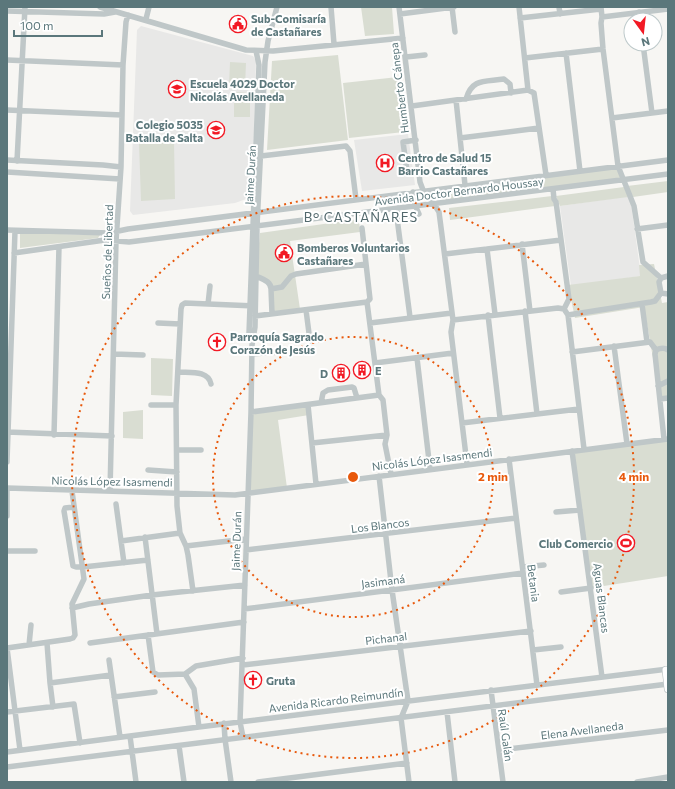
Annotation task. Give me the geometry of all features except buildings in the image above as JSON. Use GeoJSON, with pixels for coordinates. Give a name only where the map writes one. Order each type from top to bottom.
{"type":"FeatureCollection","features":[{"type":"Feature","properties":{"kind":"main road"},"geometry":{"type":"LineString","coordinates":[[667,670],[668,686]]}},
{"type":"Feature","properties":{"kind":"street"},"geometry":{"type":"LineString","coordinates":[[100,7],[246,50],[266,51],[403,38]]}},
{"type":"Feature","properties":{"kind":"street"},"geometry":{"type":"LineString","coordinates":[[146,20],[149,7]]}},
{"type":"Feature","properties":{"kind":"street","name":"Jaime Durán"},"geometry":{"type":"LineString","coordinates":[[243,737],[240,722],[252,346],[255,316],[252,306],[255,226],[261,156],[266,51],[277,7]]}},
{"type":"Feature","properties":{"kind":"street"},"geometry":{"type":"LineString","coordinates":[[331,7],[334,44]]}},
{"type":"Feature","properties":{"kind":"street","name":"Humberto Cánepa"},"geometry":{"type":"LineString","coordinates":[[399,7],[419,169],[423,190]]}},
{"type":"Feature","properties":{"kind":"street"},"geometry":{"type":"LineString","coordinates":[[400,14],[411,10],[453,7],[455,32]]}},
{"type":"Feature","properties":{"kind":"street"},"geometry":{"type":"LineString","coordinates":[[519,7],[528,90]]}},
{"type":"Feature","properties":{"kind":"street"},"geometry":{"type":"LineString","coordinates":[[559,7],[560,14]]}},
{"type":"Feature","properties":{"kind":"street"},"geometry":{"type":"LineString","coordinates":[[520,18],[601,8],[602,17],[600,23],[618,166],[634,206],[643,262],[661,278]]}},
{"type":"Feature","properties":{"kind":"street"},"geometry":{"type":"LineString","coordinates":[[7,11],[24,9],[104,14],[117,12]]}},
{"type":"Feature","properties":{"kind":"street"},"geometry":{"type":"LineString","coordinates":[[17,161],[24,9]]}},
{"type":"Feature","properties":{"kind":"street"},"geometry":{"type":"LineString","coordinates":[[602,17],[643,10],[668,9]]}},
{"type":"Feature","properties":{"kind":"street","name":"Sueños de Libertad"},"geometry":{"type":"LineString","coordinates":[[110,491],[116,241],[121,167],[123,65],[126,22],[128,15]]}},
{"type":"Feature","properties":{"kind":"street"},"geometry":{"type":"LineString","coordinates":[[525,58],[603,49]]}},
{"type":"Feature","properties":{"kind":"street","name":"Jaime Durán"},"geometry":{"type":"LineString","coordinates":[[256,51],[259,65],[256,213]]}},
{"type":"Feature","properties":{"kind":"street"},"geometry":{"type":"LineString","coordinates":[[644,52],[652,113]]}},
{"type":"Feature","properties":{"kind":"street"},"geometry":{"type":"LineString","coordinates":[[566,54],[580,171]]}},
{"type":"Feature","properties":{"kind":"street"},"geometry":{"type":"LineString","coordinates":[[406,57],[425,55]]}},
{"type":"Feature","properties":{"kind":"street"},"geometry":{"type":"LineString","coordinates":[[7,60],[123,65]]}},
{"type":"Feature","properties":{"kind":"street"},"geometry":{"type":"LineString","coordinates":[[466,99],[470,88],[476,83],[504,79],[510,84],[511,93]]}},
{"type":"Feature","properties":{"kind":"street"},"geometry":{"type":"LineString","coordinates":[[412,106],[528,90],[534,94],[546,175]]}},
{"type":"Feature","properties":{"kind":"street"},"geometry":{"type":"LineString","coordinates":[[456,100],[465,185]]}},
{"type":"Feature","properties":{"kind":"street"},"geometry":{"type":"LineString","coordinates":[[7,110],[122,115]]}},
{"type":"Feature","properties":{"kind":"street"},"geometry":{"type":"LineString","coordinates":[[612,118],[668,111]]}},
{"type":"Feature","properties":{"kind":"street"},"geometry":{"type":"LineString","coordinates":[[460,138],[540,128]]}},
{"type":"Feature","properties":{"kind":"street"},"geometry":{"type":"LineString","coordinates":[[416,140],[403,142],[407,170],[419,169]]}},
{"type":"Feature","properties":{"kind":"street"},"geometry":{"type":"LineString","coordinates":[[261,156],[346,146],[350,151],[356,199]]}},
{"type":"Feature","properties":{"kind":"street"},"geometry":{"type":"LineString","coordinates":[[7,160],[121,167]]}},
{"type":"Feature","properties":{"kind":"street","name":"Avenida Doctor Bernardo Houssay"},"geometry":{"type":"LineString","coordinates":[[7,230],[109,233],[423,190],[668,160]]}},
{"type":"Feature","properties":{"kind":"street"},"geometry":{"type":"LineString","coordinates":[[45,162],[50,174]]}},
{"type":"Feature","properties":{"kind":"street"},"geometry":{"type":"LineString","coordinates":[[7,172],[120,179]]}},
{"type":"Feature","properties":{"kind":"street","name":"Avenida Doctor Bernardo Houssay"},"geometry":{"type":"LineString","coordinates":[[14,253],[59,248],[105,240],[129,242],[668,174]]}},
{"type":"Feature","properties":{"kind":"street"},"geometry":{"type":"LineString","coordinates":[[553,189],[570,299],[564,309]]}},
{"type":"Feature","properties":{"kind":"street"},"geometry":{"type":"LineString","coordinates":[[423,190],[439,212],[453,320],[451,332],[453,353],[467,464]]}},
{"type":"Feature","properties":{"kind":"street"},"geometry":{"type":"LineString","coordinates":[[397,218],[419,214],[415,205],[413,192]]}},
{"type":"Feature","properties":{"kind":"street"},"geometry":{"type":"LineString","coordinates":[[398,208],[397,218],[410,317]]}},
{"type":"Feature","properties":{"kind":"street"},"geometry":{"type":"LineString","coordinates":[[637,229],[668,225]]}},
{"type":"Feature","properties":{"kind":"street","name":"Jaime Durán"},"geometry":{"type":"LineString","coordinates":[[252,346],[249,333],[256,276],[255,226]]}},
{"type":"Feature","properties":{"kind":"street"},"geometry":{"type":"LineString","coordinates":[[362,228],[370,299],[367,302],[379,395],[384,400],[387,435],[385,444],[390,474]]}},
{"type":"Feature","properties":{"kind":"street"},"geometry":{"type":"LineString","coordinates":[[7,462],[8,378],[15,231]]}},
{"type":"Feature","properties":{"kind":"street"},"geometry":{"type":"LineString","coordinates":[[445,254],[562,240]]}},
{"type":"Feature","properties":{"kind":"street"},"geometry":{"type":"LineString","coordinates":[[522,244],[537,414]]}},
{"type":"Feature","properties":{"kind":"street"},"geometry":{"type":"LineString","coordinates":[[54,435],[59,248]]}},
{"type":"Feature","properties":{"kind":"street"},"geometry":{"type":"LineString","coordinates":[[487,249],[495,314]]}},
{"type":"Feature","properties":{"kind":"street"},"geometry":{"type":"LineString","coordinates":[[271,289],[282,287],[294,274],[366,264]]}},
{"type":"Feature","properties":{"kind":"street"},"geometry":{"type":"LineString","coordinates":[[256,276],[268,282],[271,286],[272,314]]}},
{"type":"Feature","properties":{"kind":"street"},"geometry":{"type":"LineString","coordinates":[[661,278],[668,276]]}},
{"type":"Feature","properties":{"kind":"street"},"geometry":{"type":"LineString","coordinates":[[568,315],[655,301],[661,293],[659,282],[661,278]]}},
{"type":"Feature","properties":{"kind":"street"},"geometry":{"type":"LineString","coordinates":[[208,304],[210,286]]}},
{"type":"Feature","properties":{"kind":"street"},"geometry":{"type":"LineString","coordinates":[[661,293],[668,294]]}},
{"type":"Feature","properties":{"kind":"street"},"geometry":{"type":"LineString","coordinates":[[255,316],[367,302]]}},
{"type":"Feature","properties":{"kind":"street"},"geometry":{"type":"LineString","coordinates":[[193,591],[186,546],[180,533],[177,506],[176,405],[182,305],[185,303],[252,306]]}},
{"type":"Feature","properties":{"kind":"street"},"geometry":{"type":"LineString","coordinates":[[642,304],[647,342]]}},
{"type":"Feature","properties":{"kind":"street"},"geometry":{"type":"LineString","coordinates":[[453,320],[495,314],[558,308],[564,309],[568,315],[584,449]]}},
{"type":"Feature","properties":{"kind":"street"},"geometry":{"type":"LineString","coordinates":[[306,310],[310,341]]}},
{"type":"Feature","properties":{"kind":"street"},"geometry":{"type":"LineString","coordinates":[[370,323],[452,313]]}},
{"type":"Feature","properties":{"kind":"street"},"geometry":{"type":"LineString","coordinates":[[488,315],[500,418]]}},
{"type":"Feature","properties":{"kind":"street"},"geometry":{"type":"LineString","coordinates":[[158,323],[180,324]]}},
{"type":"Feature","properties":{"kind":"street"},"geometry":{"type":"LineString","coordinates":[[572,352],[650,342],[656,350],[655,354],[658,386],[666,439]]}},
{"type":"Feature","properties":{"kind":"street"},"geometry":{"type":"LineString","coordinates":[[614,346],[627,444]]}},
{"type":"Feature","properties":{"kind":"street"},"geometry":{"type":"LineString","coordinates":[[656,350],[664,348],[668,350]]}},
{"type":"Feature","properties":{"kind":"street"},"geometry":{"type":"LineString","coordinates":[[252,354],[281,352]]}},
{"type":"Feature","properties":{"kind":"street"},"geometry":{"type":"LineString","coordinates":[[375,363],[453,353]]}},
{"type":"Feature","properties":{"kind":"street"},"geometry":{"type":"LineString","coordinates":[[114,354],[143,355]]}},
{"type":"Feature","properties":{"kind":"street"},"geometry":{"type":"LineString","coordinates":[[417,358],[430,469]]}},
{"type":"Feature","properties":{"kind":"street"},"geometry":{"type":"LineString","coordinates":[[178,372],[203,374],[207,376],[211,384]]}},
{"type":"Feature","properties":{"kind":"street"},"geometry":{"type":"LineString","coordinates":[[658,386],[668,381]]}},
{"type":"Feature","properties":{"kind":"street"},"geometry":{"type":"LineString","coordinates":[[321,403],[323,393],[328,390],[352,387],[354,388],[357,398]]}},
{"type":"Feature","properties":{"kind":"street"},"geometry":{"type":"LineString","coordinates":[[251,412],[379,395]]}},
{"type":"Feature","properties":{"kind":"street"},"geometry":{"type":"LineString","coordinates":[[660,399],[668,398]]}},
{"type":"Feature","properties":{"kind":"street"},"geometry":{"type":"LineString","coordinates":[[151,405],[176,405]]}},
{"type":"Feature","properties":{"kind":"street"},"geometry":{"type":"LineString","coordinates":[[308,405],[316,484]]}},
{"type":"Feature","properties":{"kind":"street"},"geometry":{"type":"LineString","coordinates":[[462,423],[579,409]]}},
{"type":"Feature","properties":{"kind":"street"},"geometry":{"type":"LineString","coordinates":[[7,432],[54,435],[112,436]]}},
{"type":"Feature","properties":{"kind":"street"},"geometry":{"type":"LineString","coordinates":[[312,443],[387,435]]}},
{"type":"Feature","properties":{"kind":"street","name":"Nicolás López Isasmendi"},"geometry":{"type":"LineString","coordinates":[[7,489],[234,495],[666,439]]}},
{"type":"Feature","properties":{"kind":"street"},"geometry":{"type":"LineString","coordinates":[[176,450],[201,450]]}},
{"type":"Feature","properties":{"kind":"street","name":"Aguas Blancas"},"geometry":{"type":"LineString","coordinates":[[572,451],[602,677]]}},
{"type":"Feature","properties":{"kind":"street","name":"Betania"},"geometry":{"type":"LineString","coordinates":[[508,459],[537,684]]}},
{"type":"Feature","properties":{"kind":"street"},"geometry":{"type":"LineString","coordinates":[[148,470],[177,472]]}},
{"type":"Feature","properties":{"kind":"street"},"geometry":{"type":"LineString","coordinates":[[379,476],[392,590],[408,701],[401,718],[409,782]]}},
{"type":"Feature","properties":{"kind":"street"},"geometry":{"type":"LineString","coordinates":[[7,489],[7,516]]}},
{"type":"Feature","properties":{"kind":"street"},"geometry":{"type":"LineString","coordinates":[[20,750],[7,648],[74,638],[76,632],[72,608],[73,600],[84,582],[72,491]]}},
{"type":"Feature","properties":{"kind":"street"},"geometry":{"type":"LineString","coordinates":[[116,504],[124,564]]}},
{"type":"Feature","properties":{"kind":"street"},"geometry":{"type":"LineString","coordinates":[[74,507],[64,508],[73,566],[76,568],[124,564],[148,560]]}},
{"type":"Feature","properties":{"kind":"street"},"geometry":{"type":"LineString","coordinates":[[556,512],[580,510]]}},
{"type":"Feature","properties":{"kind":"street","name":"Los Blancos"},"geometry":{"type":"LineString","coordinates":[[246,550],[516,518]]}},
{"type":"Feature","properties":{"kind":"street"},"geometry":{"type":"LineString","coordinates":[[121,540],[180,533]]}},
{"type":"Feature","properties":{"kind":"street"},"geometry":{"type":"LineString","coordinates":[[145,537],[157,634]]}},
{"type":"Feature","properties":{"kind":"street"},"geometry":{"type":"LineString","coordinates":[[186,546],[246,539]]}},
{"type":"Feature","properties":{"kind":"street"},"geometry":{"type":"LineString","coordinates":[[7,551],[35,552]]}},
{"type":"Feature","properties":{"kind":"street","name":"Jasimaná"},"geometry":{"type":"LineString","coordinates":[[244,609],[392,590],[523,570],[544,565]]}},
{"type":"Feature","properties":{"kind":"street"},"geometry":{"type":"LineString","coordinates":[[72,608],[89,604],[152,595],[245,585]]}},
{"type":"Feature","properties":{"kind":"street"},"geometry":{"type":"LineString","coordinates":[[562,592],[591,588]]}},
{"type":"Feature","properties":{"kind":"street"},"geometry":{"type":"LineString","coordinates":[[90,643],[244,622]]}},
{"type":"Feature","properties":{"kind":"street"},"geometry":{"type":"LineString","coordinates":[[28,645],[31,625]]}},
{"type":"Feature","properties":{"kind":"street","name":"Pichanal"},"geometry":{"type":"LineString","coordinates":[[243,665],[531,631]]}},
{"type":"Feature","properties":{"kind":"street"},"geometry":{"type":"LineString","coordinates":[[148,635],[153,672],[158,676],[185,674],[196,666],[243,658]]}},
{"type":"Feature","properties":{"kind":"street"},"geometry":{"type":"LineString","coordinates":[[47,643],[52,706]]}},
{"type":"Feature","properties":{"kind":"street"},"geometry":{"type":"LineString","coordinates":[[533,650],[561,647]]}},
{"type":"Feature","properties":{"kind":"street"},"geometry":{"type":"LineString","coordinates":[[109,660],[120,737]]}},
{"type":"Feature","properties":{"kind":"street","name":"Avenida Ricardo Reimundín"},"geometry":{"type":"LineString","coordinates":[[7,752],[537,684],[667,670]]}},
{"type":"Feature","properties":{"kind":"street"},"geometry":{"type":"LineString","coordinates":[[185,674],[194,689],[199,727]]}},
{"type":"Feature","properties":{"kind":"street"},"geometry":{"type":"LineString","coordinates":[[50,683],[111,675]]}},
{"type":"Feature","properties":{"kind":"street"},"geometry":{"type":"LineString","coordinates":[[7,767],[492,706],[668,686]]}},
{"type":"Feature","properties":{"kind":"street","name":"Raúl Galán"},"geometry":{"type":"LineString","coordinates":[[490,690],[503,782]]}},
{"type":"Feature","properties":{"kind":"street"},"geometry":{"type":"LineString","coordinates":[[114,697],[155,692]]}},
{"type":"Feature","properties":{"kind":"street"},"geometry":{"type":"LineString","coordinates":[[7,712],[74,704],[80,743]]}},
{"type":"Feature","properties":{"kind":"street"},"geometry":{"type":"LineString","coordinates":[[447,712],[455,782]]}},
{"type":"Feature","properties":{"kind":"street"},"geometry":{"type":"LineString","coordinates":[[224,724],[231,782]]}},
{"type":"Feature","properties":{"kind":"street","name":"Elena Avellaneda"},"geometry":{"type":"LineString","coordinates":[[499,750],[668,730]]}},
{"type":"Feature","properties":{"kind":"street"},"geometry":{"type":"LineString","coordinates":[[130,736],[136,782]]}},
{"type":"Feature","properties":{"kind":"street"},"geometry":{"type":"LineString","coordinates":[[179,746],[184,782]]}},
{"type":"Feature","properties":{"kind":"street"},"geometry":{"type":"LineString","coordinates":[[258,782],[407,763]]}},
{"type":"Feature","properties":{"kind":"street"},"geometry":{"type":"LineString","coordinates":[[637,782],[668,777]]}},
{"type":"Feature","properties":{"kind":"shaded area"},"geometry":{"type":"Polygon","coordinates":[[[361,7],[392,7],[394,34],[365,36],[361,7]]]}},
{"type":"Feature","properties":{"kind":"shaded area","name":"Colegio 5035 Batalla de Salta"},"geometry":{"type":"Polygon","coordinates":[[[141,26],[253,56],[256,61],[253,168],[250,168],[249,198],[235,203],[133,215],[130,211],[137,30],[141,26]]]}},
{"type":"Feature","properties":{"kind":"shaded area"},"geometry":{"type":"Polygon","coordinates":[[[338,55],[348,140],[267,150],[272,61],[338,55]]]}},
{"type":"Feature","properties":{"kind":"shaded area"},"geometry":{"type":"Polygon","coordinates":[[[230,62],[246,63],[245,87],[229,86],[230,62]]]}},
{"type":"Feature","properties":{"kind":"shaded area"},"geometry":{"type":"Polygon","coordinates":[[[398,77],[404,132],[349,138],[343,83],[398,77]]]}},
{"type":"Feature","properties":{"kind":"shaded area"},"geometry":{"type":"Polygon","coordinates":[[[234,92],[250,93],[250,117],[234,117],[234,92]]]}},
{"type":"Feature","properties":{"kind":"shaded area","name":"Centro de Salud 15 Barrio Castañares"},"geometry":{"type":"Polygon","coordinates":[[[408,134],[415,185],[362,191],[354,140],[408,134]]]}},
{"type":"Feature","properties":{"kind":"shaded area"},"geometry":{"type":"Polygon","coordinates":[[[174,140],[175,199],[141,201],[139,143],[174,140]]]}},
{"type":"Feature","properties":{"kind":"shaded area"},"geometry":{"type":"Polygon","coordinates":[[[618,166],[622,179],[445,202],[434,190],[618,166]]]}},
{"type":"Feature","properties":{"kind":"shaded area"},"geometry":{"type":"Polygon","coordinates":[[[668,181],[668,192],[633,197],[627,186],[668,181]]]}},
{"type":"Feature","properties":{"kind":"shaded area"},"geometry":{"type":"Polygon","coordinates":[[[624,187],[628,197],[560,206],[556,196],[624,187]]]}},
{"type":"Feature","properties":{"kind":"shaded area"},"geometry":{"type":"Polygon","coordinates":[[[552,196],[555,206],[450,220],[449,208],[552,196]]]}},
{"type":"Feature","properties":{"kind":"shaded area"},"geometry":{"type":"Polygon","coordinates":[[[630,196],[641,276],[571,286],[560,206],[630,196]]]}},
{"type":"Feature","properties":{"kind":"shaded area"},"geometry":{"type":"Polygon","coordinates":[[[359,219],[360,232],[290,241],[300,309],[273,314],[271,289],[268,282],[256,276],[260,233],[359,219]]]}},
{"type":"Feature","properties":{"kind":"shaded area"},"geometry":{"type":"Polygon","coordinates":[[[20,233],[100,235],[98,238],[20,248],[20,233]]]}},
{"type":"Feature","properties":{"kind":"shaded area"},"geometry":{"type":"Polygon","coordinates":[[[654,264],[662,303],[668,302],[668,397],[660,398],[644,307],[575,318],[568,285],[640,276],[639,265],[654,264]]]}},
{"type":"Feature","properties":{"kind":"shaded area"},"geometry":{"type":"Polygon","coordinates":[[[151,358],[173,359],[172,396],[151,395],[151,358]]]}},
{"type":"Feature","properties":{"kind":"shaded area"},"geometry":{"type":"Polygon","coordinates":[[[308,405],[309,415],[278,420],[287,488],[248,493],[251,414],[308,405]]]}},
{"type":"Feature","properties":{"kind":"shaded area"},"geometry":{"type":"Polygon","coordinates":[[[143,410],[143,439],[123,438],[123,412],[143,410]]]}},
{"type":"Feature","properties":{"kind":"shaded area","name":"Club Comercio"},"geometry":{"type":"Polygon","coordinates":[[[668,441],[668,576],[591,588],[572,451],[668,441]]]}},
{"type":"Feature","properties":{"kind":"place","name":"Sub-Comisaría de Castañares"},"geometry":{"type":"Point","coordinates":[238,24]}},
{"type":"Feature","properties":{"kind":"place","name":"Escuela 4029 Doctor Nicolás Avellaneda"},"geometry":{"type":"Point","coordinates":[177,89]}},
{"type":"Feature","properties":{"kind":"place","name":"Colegio 5035 Batalla de Salta"},"geometry":{"type":"Point","coordinates":[216,130]}},
{"type":"Feature","properties":{"kind":"place","name":"Centro de Salud 15 Barrio Castañares"},"geometry":{"type":"Point","coordinates":[385,163]}},
{"type":"Feature","properties":{"kind":"place","name":"Bomberos Voluntarios Castañares"},"geometry":{"type":"Point","coordinates":[284,253]}},
{"type":"Feature","properties":{"kind":"place","name":"Parroquía Sagrado Corazón de Jesús"},"geometry":{"type":"Point","coordinates":[217,342]}},
{"type":"Feature","properties":{"kind":"place","name":"E"},"geometry":{"type":"Point","coordinates":[362,370]}},
{"type":"Feature","properties":{"kind":"place","name":"D"},"geometry":{"type":"Point","coordinates":[341,373]}},
{"type":"Feature","properties":{"kind":"place","name":"Club Comercio"},"geometry":{"type":"Point","coordinates":[626,543]}},
{"type":"Feature","properties":{"kind":"place","name":"Gruta"},"geometry":{"type":"Point","coordinates":[253,680]}},
{"type":"Feature","properties":{"kind":"district","name":"B° CASTAÑARES"},"geometry":{"type":"Point","coordinates":[361,217]}}]}
